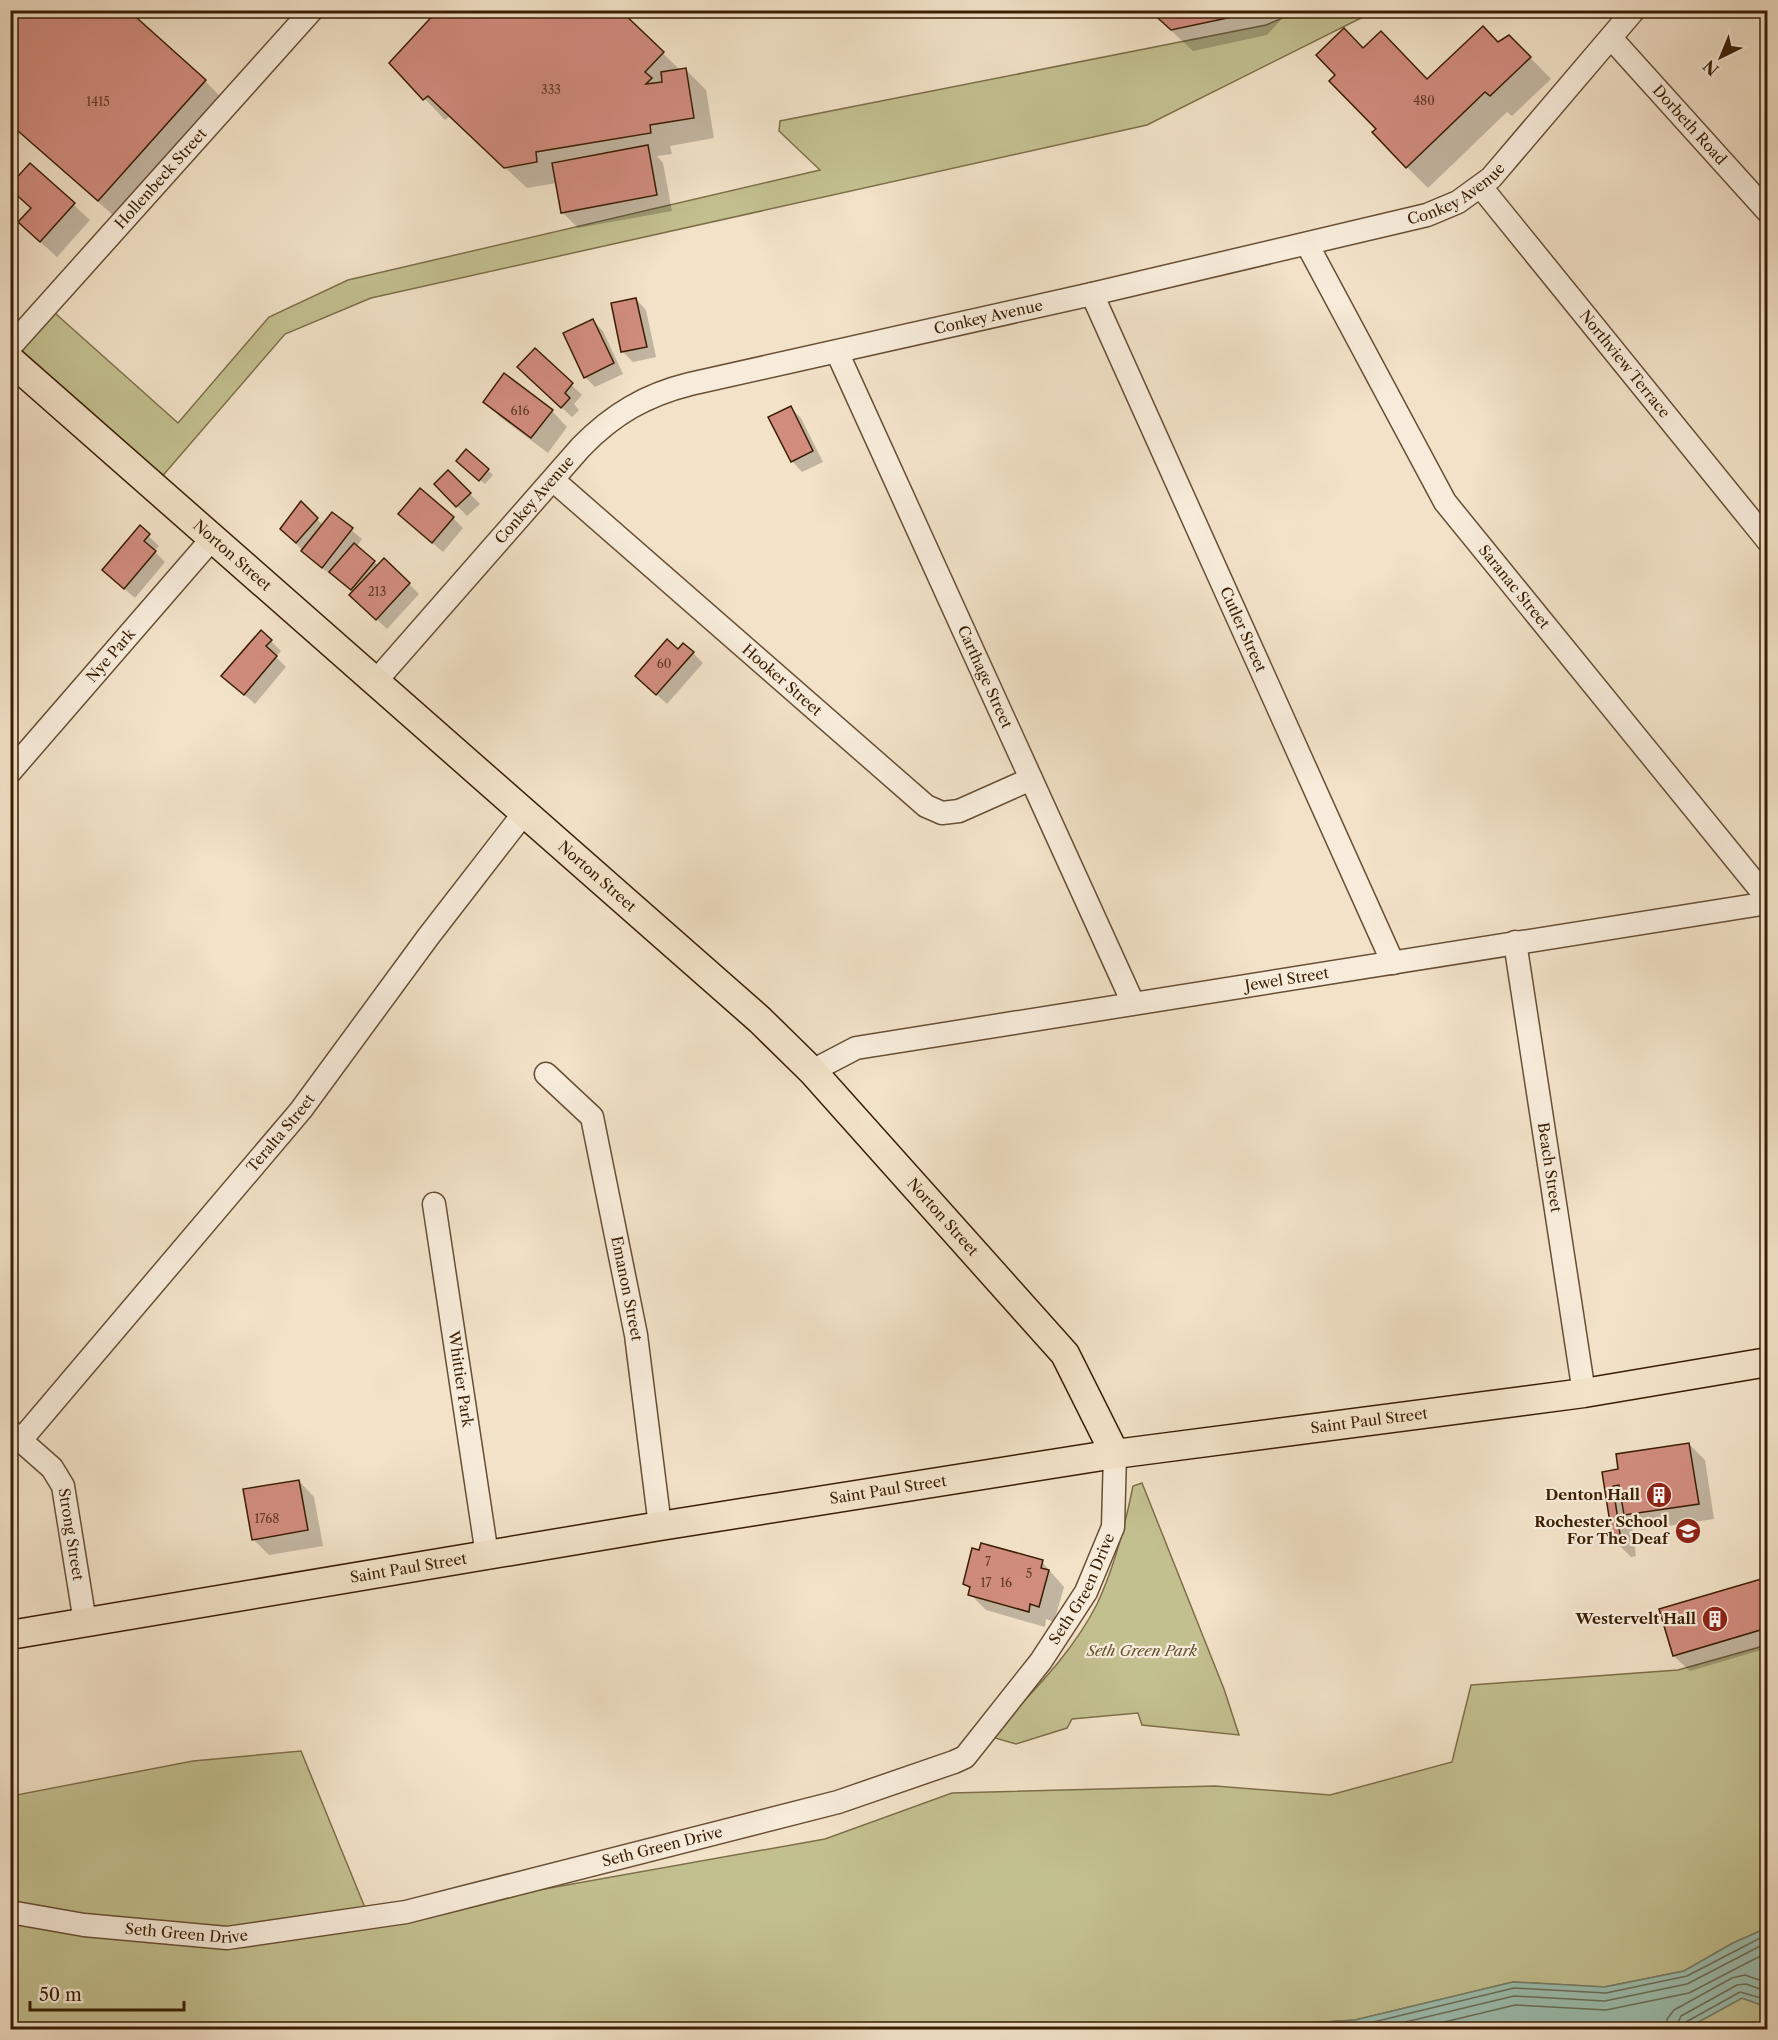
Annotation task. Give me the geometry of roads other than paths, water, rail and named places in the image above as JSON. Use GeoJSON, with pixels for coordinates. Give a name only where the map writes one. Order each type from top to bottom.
{"type":"FeatureCollection","features":[{"type":"Feature","properties":{"kind":"main road","name":"Norton Street"},"geometry":{"type":"LineString","coordinates":[[10,360],[760,1020],[812,1071],[1065,1354],[1115,1454]]}},
{"type":"Feature","properties":{"kind":"main road","name":"Saint Paul Street"},"geometry":{"type":"LineString","coordinates":[[10,1635],[487,1554],[1115,1454],[1584,1392],[1767,1362]]}},
{"type":"Feature","properties":{"kind":"street","name":"Hollenbeck Street"},"geometry":{"type":"LineString","coordinates":[[10,347],[312,10]]}},
{"type":"Feature","properties":{"kind":"street","name":"Conkey Avenue"},"geometry":{"type":"LineString","coordinates":[[375,682],[596,432],[640,400],[690,384],[1092,294],[1427,215],[1458,202],[1481,187],[1502,168],[1634,10]]}},
{"type":"Feature","properties":{"kind":"street","name":"Dorbeth Road"},"geometry":{"type":"LineString","coordinates":[[1611,38],[1767,212]]}},
{"type":"Feature","properties":{"kind":"street","name":"Northview Terrace"},"geometry":{"type":"LineString","coordinates":[[1481,187],[1767,541]]}},
{"type":"Feature","properties":{"kind":"street","name":"Saranac Street"},"geometry":{"type":"LineString","coordinates":[[1307,244],[1445,502],[1767,901]]}},
{"type":"Feature","properties":{"kind":"street","name":"Cutler Street"},"geometry":{"type":"LineString","coordinates":[[1092,294],[1393,963]]}},
{"type":"Feature","properties":{"kind":"street","name":"Carthage Street"},"geometry":{"type":"LineString","coordinates":[[837,352],[1133,1003]]}},
{"type":"Feature","properties":{"kind":"street","name":"Hooker Street"},"geometry":{"type":"LineString","coordinates":[[553,480],[926,806],[935,811],[950,813],[1031,779]]}},
{"type":"Feature","properties":{"kind":"street","name":"Nye Park"},"geometry":{"type":"LineString","coordinates":[[10,772],[212,540]]}},
{"type":"Feature","properties":{"kind":"street","name":"Teralta Street"},"geometry":{"type":"LineString","coordinates":[[16,1435],[301,1110],[428,937],[524,813]]}},
{"type":"Feature","properties":{"kind":"street","name":"Jewel Street"},"geometry":{"type":"LineString","coordinates":[[812,1071],[856,1048],[1767,901]]}},
{"type":"Feature","properties":{"kind":"street","name":"Beach Street"},"geometry":{"type":"LineString","coordinates":[[1515,942],[1584,1392]]}},
{"type":"Feature","properties":{"kind":"street","name":"Emanon Street"},"geometry":{"type":"LineString","coordinates":[[546,1074],[592,1117],[636,1335],[660,1526]]}},
{"type":"Feature","properties":{"kind":"street","name":"Whittier Park"},"geometry":{"type":"LineString","coordinates":[[434,1204],[487,1554]]}},
{"type":"Feature","properties":{"kind":"street","name":"Strong Street"},"geometry":{"type":"LineString","coordinates":[[16,1435],[52,1468],[63,1486],[85,1622]]}},
{"type":"Feature","properties":{"kind":"street","name":"Seth Green Drive"},"geometry":{"type":"LineString","coordinates":[[10,1912],[84,1925],[227,1938],[406,1912],[838,1802],[954,1762],[965,1757],[1041,1660],[1086,1592],[1113,1527],[1115,1454]]}},
{"type":"Feature","properties":{"kind":"water"},"geometry":{"type":"Polygon","coordinates":[[[1767,1928],[1767,2007],[1742,1998],[1691,2026],[1678,2029],[1253,2029],[1264,2026],[1355,2020],[1513,1982],[1605,1987],[1684,1971],[1733,1943],[1767,1928]]]}},
{"type":"Feature","properties":{"kind":"place","name":"Denton Hall"},"geometry":{"type":"Point","coordinates":[1659,1495]}},
{"type":"Feature","properties":{"kind":"place","name":"Rochester School For The Deaf"},"geometry":{"type":"Point","coordinates":[1688,1531]}},
{"type":"Feature","properties":{"kind":"place","name":"Westervelt Hall"},"geometry":{"type":"Point","coordinates":[1715,1619]}},
{"type":"Feature","properties":{"kind":"park label","name":"Seth Green Park"},"geometry":{"type":"Point","coordinates":[1142,1651]}}]}
